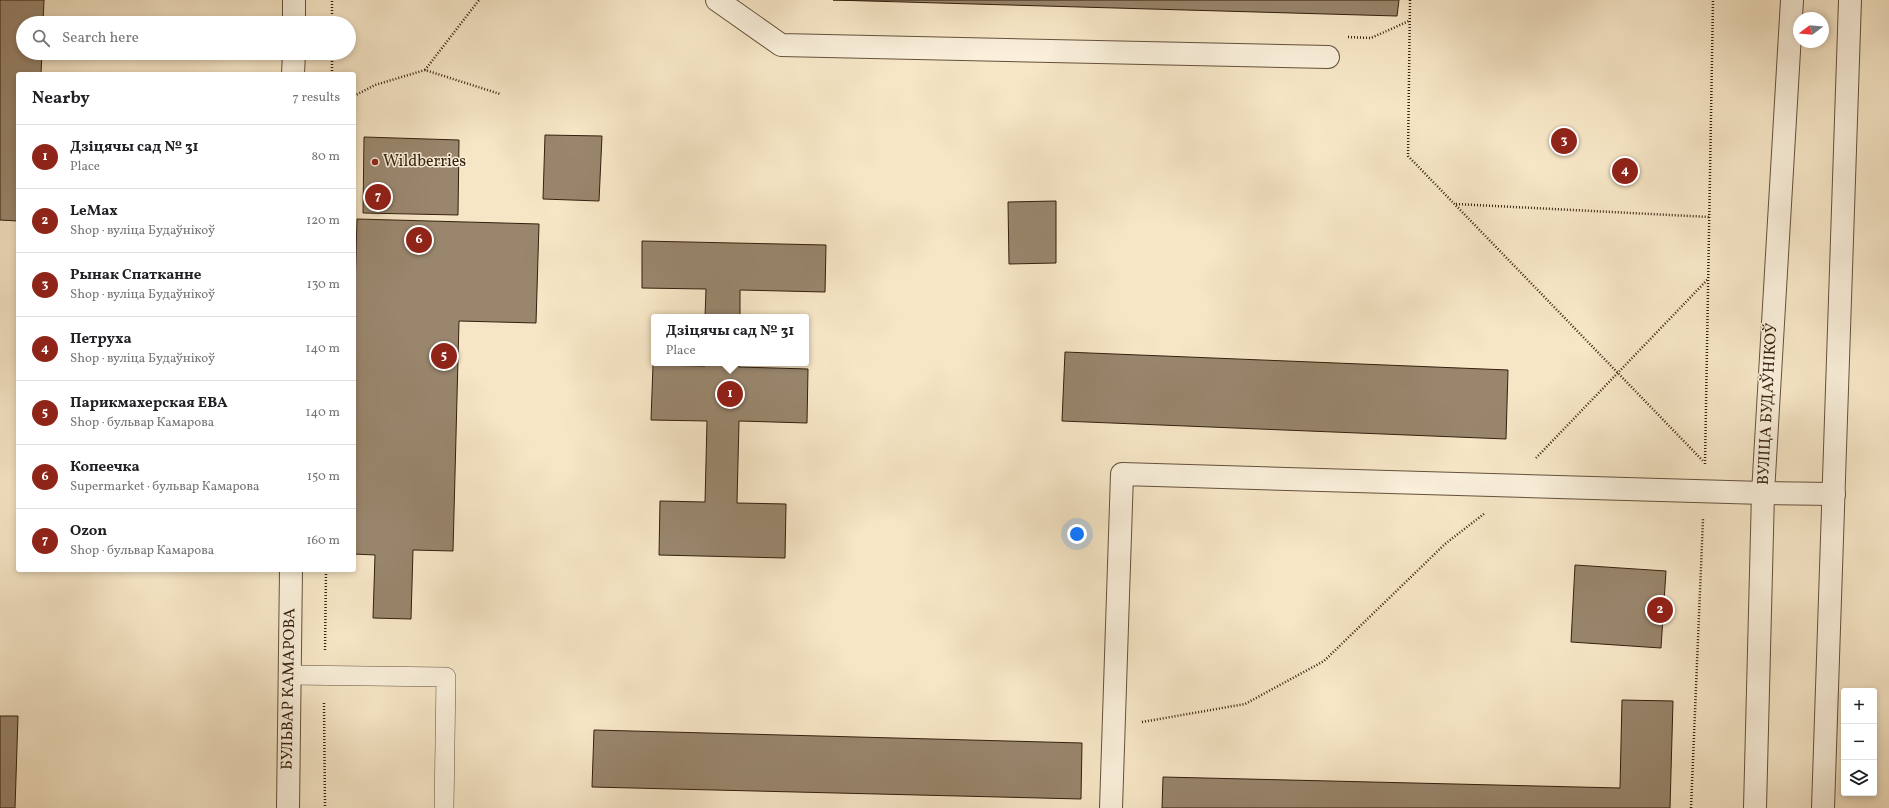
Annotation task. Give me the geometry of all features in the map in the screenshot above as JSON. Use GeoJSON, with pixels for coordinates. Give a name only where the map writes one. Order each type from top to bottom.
{"type":"FeatureCollection","features":[{"type":"Feature","properties":{"kind":"street"},"geometry":{"type":"LineString","coordinates":[[294,0],[294,16]]}},
{"type":"Feature","properties":{"kind":"street"},"geometry":{"type":"LineString","coordinates":[[717,0],[781,45],[1328,57]]}},
{"type":"Feature","properties":{"kind":"street","name":"ВУЛІЦА БУДАЎНІКОЎ"},"geometry":{"type":"LineString","coordinates":[[1755,808],[1763,493],[1792,0]]}},
{"type":"Feature","properties":{"kind":"street"},"geometry":{"type":"LineString","coordinates":[[1823,808],[1850,0]]}},
{"type":"Feature","properties":{"kind":"street"},"geometry":{"type":"LineString","coordinates":[[293,72],[294,60]]}},
{"type":"Feature","properties":{"kind":"street"},"geometry":{"type":"LineString","coordinates":[[1111,808],[1122,474],[1704,492],[1834,494]]}},
{"type":"Feature","properties":{"kind":"street","name":"БУЛЬВАР КАМАРОВА"},"geometry":{"type":"LineString","coordinates":[[288,808],[290,572]]}},
{"type":"Feature","properties":{"kind":"lane"},"geometry":{"type":"LineString","coordinates":[[290,675],[446,678],[444,808]]}},
{"type":"Feature","properties":{"kind":"path"},"geometry":{"type":"LineString","coordinates":[[332,0],[332,16]]}},
{"type":"Feature","properties":{"kind":"path"},"geometry":{"type":"LineString","coordinates":[[426,70],[479,0]]}},
{"type":"Feature","properties":{"kind":"path"},"geometry":{"type":"LineString","coordinates":[[1410,0],[1408,156],[1705,462]]}},
{"type":"Feature","properties":{"kind":"path"},"geometry":{"type":"LineString","coordinates":[[1692,808],[1705,462],[1713,0]]}},
{"type":"Feature","properties":{"kind":"path"},"geometry":{"type":"LineString","coordinates":[[332,60],[332,72]]}},
{"type":"Feature","properties":{"kind":"path"},"geometry":{"type":"LineString","coordinates":[[356,95],[375,85],[426,70],[500,94]]}},
{"type":"Feature","properties":{"kind":"path"},"geometry":{"type":"LineString","coordinates":[[1455,204],[1709,217]]}},
{"type":"Feature","properties":{"kind":"path"},"geometry":{"type":"LineString","coordinates":[[1114,727],[1245,704],[1324,661],[1445,544],[1519,486],[1526,468],[1708,279]]}},
{"type":"Feature","properties":{"kind":"building"},"geometry":{"type":"Polygon","coordinates":[[[0,0],[44,0],[43,16],[16,16],[16,60],[42,60],[41,72],[16,72],[16,221],[0,220],[0,0]]]}},
{"type":"Feature","properties":{"kind":"building"},"geometry":{"type":"Polygon","coordinates":[[[833,0],[1399,0],[1397,16],[833,0]]]}},
{"type":"Feature","properties":{"kind":"building"},"geometry":{"type":"Polygon","coordinates":[[[545,135],[602,136],[599,201],[543,199],[545,135]]]}},
{"type":"Feature","properties":{"kind":"building"},"geometry":{"type":"Polygon","coordinates":[[[364,137],[459,140],[458,215],[363,213],[364,137]]]}},
{"type":"Feature","properties":{"kind":"building"},"geometry":{"type":"Polygon","coordinates":[[[1056,201],[1056,263],[1009,264],[1008,202],[1056,201]]]}},
{"type":"Feature","properties":{"kind":"building"},"geometry":{"type":"Polygon","coordinates":[[[357,219],[539,224],[536,323],[459,321],[453,551],[413,550],[411,619],[373,618],[375,555],[356,554],[357,219]]]}},
{"type":"Feature","properties":{"kind":"building"},"geometry":{"type":"Polygon","coordinates":[[[642,241],[826,245],[825,292],[740,290],[740,314],[705,314],[706,289],[642,288],[642,241]]]}},
{"type":"Feature","properties":{"kind":"building"},"geometry":{"type":"Polygon","coordinates":[[[1065,352],[1508,370],[1506,439],[1062,421],[1065,352]]]}},
{"type":"Feature","properties":{"kind":"building"},"geometry":{"type":"Polygon","coordinates":[[[653,366],[739,366],[808,369],[807,423],[739,421],[737,503],[786,504],[785,558],[659,555],[660,501],[705,502],[707,421],[651,420],[653,366]]]}},
{"type":"Feature","properties":{"kind":"building"},"geometry":{"type":"Polygon","coordinates":[[[1575,565],[1666,571],[1661,648],[1571,642],[1575,565]]]}},
{"type":"Feature","properties":{"kind":"building"},"geometry":{"type":"Polygon","coordinates":[[[1622,700],[1673,701],[1670,808],[1162,808],[1163,777],[1620,788],[1622,700]]]}},
{"type":"Feature","properties":{"kind":"building"},"geometry":{"type":"Polygon","coordinates":[[[0,716],[18,716],[15,808],[0,808],[0,716]]]}},
{"type":"Feature","properties":{"kind":"building"},"geometry":{"type":"Polygon","coordinates":[[[594,730],[1082,743],[1081,799],[592,787],[594,730]]]}},
{"type":"Feature","properties":{"kind":"place","name":"Рынак Спатканне"},"geometry":{"type":"Point","coordinates":[1564,141]}},
{"type":"Feature","properties":{"kind":"place","name":"Wildberries"},"geometry":{"type":"Point","coordinates":[375,162]}},
{"type":"Feature","properties":{"kind":"place","name":"Петруха"},"geometry":{"type":"Point","coordinates":[1625,171]}},
{"type":"Feature","properties":{"kind":"place","name":"Ozon"},"geometry":{"type":"Point","coordinates":[378,197]}},
{"type":"Feature","properties":{"kind":"place","name":"Копеечка"},"geometry":{"type":"Point","coordinates":[419,240]}},
{"type":"Feature","properties":{"kind":"place","name":"Парикмахерская ЕВА"},"geometry":{"type":"Point","coordinates":[444,356]}},
{"type":"Feature","properties":{"kind":"place","name":"Дзіцячы сад № 31"},"geometry":{"type":"Point","coordinates":[730,394]}},
{"type":"Feature","properties":{"kind":"place","name":"LeMax"},"geometry":{"type":"Point","coordinates":[1660,610]}}]}
